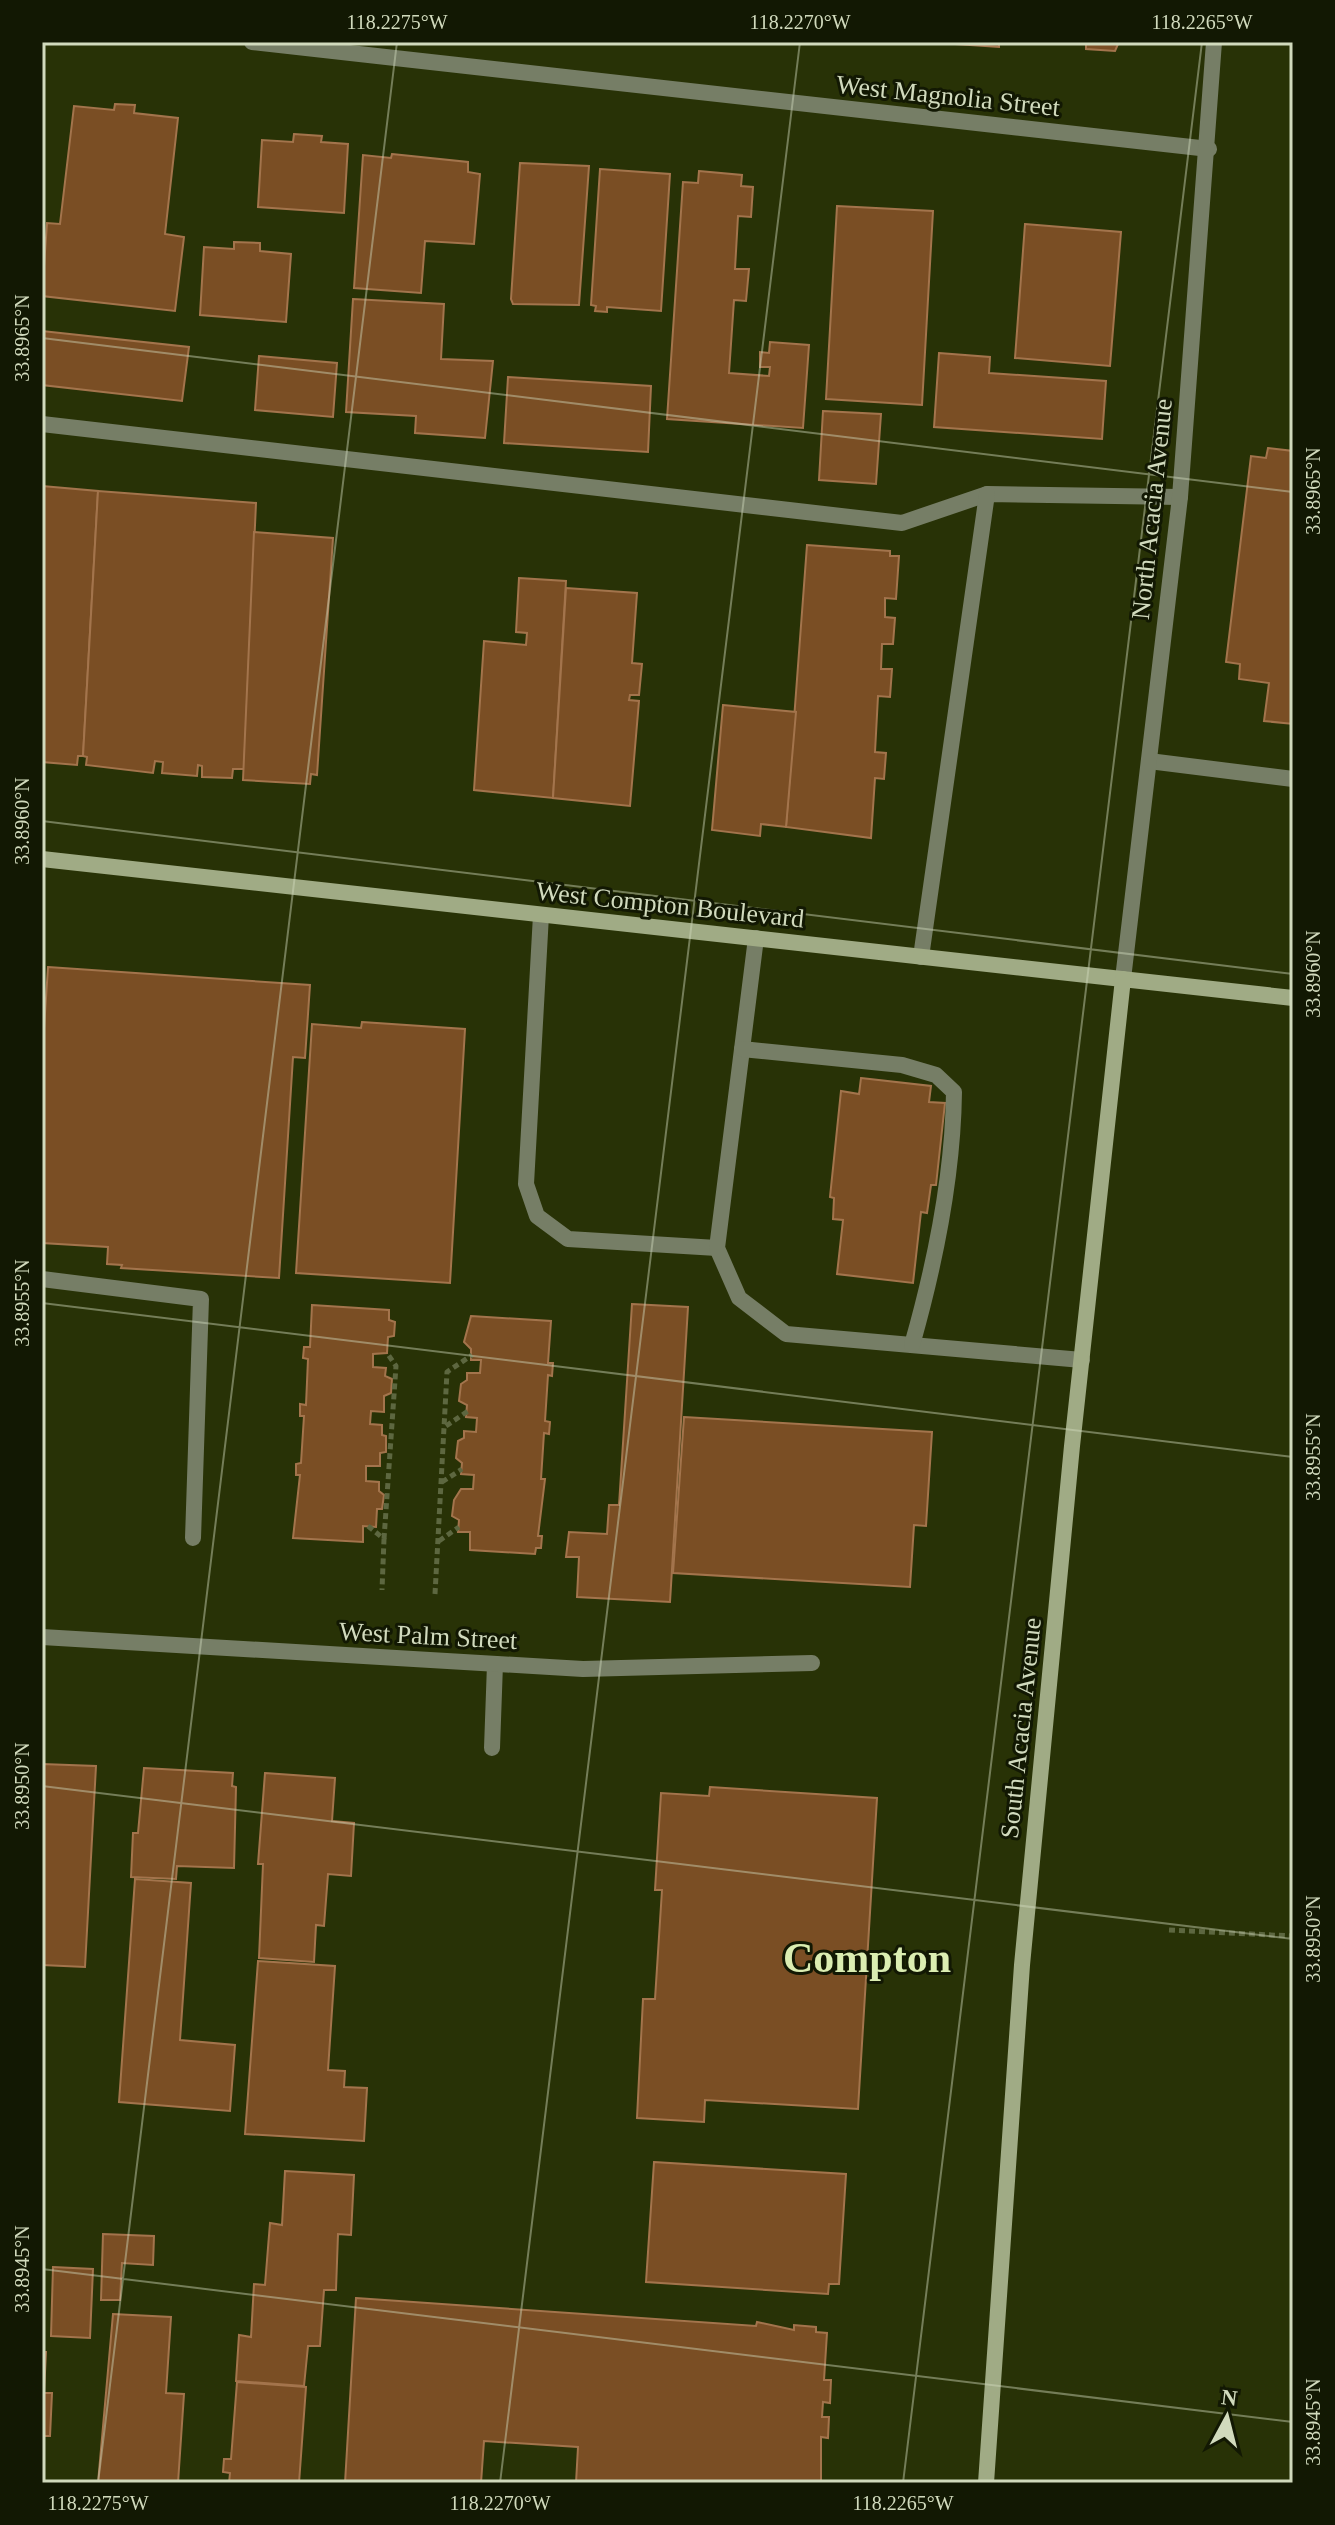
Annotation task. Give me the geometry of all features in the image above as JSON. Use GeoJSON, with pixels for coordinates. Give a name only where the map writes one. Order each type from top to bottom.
{"type":"FeatureCollection","features":[{"type":"Feature","properties":{"kind":"street","name":"West Magnolia Street"},"geometry":{"type":"LineString","coordinates":[[252,42],[1209,149]]}},
{"type":"Feature","properties":{"kind":"street","name":"North Acacia Avenue"},"geometry":{"type":"LineString","coordinates":[[1123,979],[1180,497],[1209,149],[1214,42]]}},
{"type":"Feature","properties":{"kind":"street"},"geometry":{"type":"LineString","coordinates":[[42,424],[902,523],[987,494],[1180,497]]}},
{"type":"Feature","properties":{"kind":"street"},"geometry":{"type":"LineString","coordinates":[[921,957],[987,494]]}},
{"type":"Feature","properties":{"kind":"street"},"geometry":{"type":"LineString","coordinates":[[1149,761],[1293,779]]}},
{"type":"Feature","properties":{"kind":"street","name":"West Compton Boulevard"},"geometry":{"type":"LineString","coordinates":[[42,859],[1293,998]]}},
{"type":"Feature","properties":{"kind":"street"},"geometry":{"type":"LineString","coordinates":[[541,915],[526,1184],[537,1216],[568,1239],[717,1248]]}},
{"type":"Feature","properties":{"kind":"street"},"geometry":{"type":"LineString","coordinates":[[756,938],[717,1248],[739,1298],[786,1334],[1082,1360]]}},
{"type":"Feature","properties":{"kind":"street","name":"South Acacia Avenue"},"geometry":{"type":"LineString","coordinates":[[986,2483],[1022,1965],[1123,979]]}},
{"type":"Feature","properties":{"kind":"street"},"geometry":{"type":"LineString","coordinates":[[742,1049],[902,1065],[936,1075],[954,1092],[932,1274],[912,1345]]}},
{"type":"Feature","properties":{"kind":"street"},"geometry":{"type":"LineString","coordinates":[[42,1279],[201,1299],[193,1538]]}},
{"type":"Feature","properties":{"kind":"street","name":"West Palm Street"},"geometry":{"type":"LineString","coordinates":[[42,1637],[583,1669],[812,1663]]}},
{"type":"Feature","properties":{"kind":"street"},"geometry":{"type":"LineString","coordinates":[[492,1748],[495,1664]]}},
{"type":"Feature","properties":{"kind":"path"},"geometry":{"type":"LineString","coordinates":[[382,1590],[396,1366],[387,1353]]}},
{"type":"Feature","properties":{"kind":"path"},"geometry":{"type":"LineString","coordinates":[[435,1594],[447,1372],[472,1355]]}},
{"type":"Feature","properties":{"kind":"path"},"geometry":{"type":"LineString","coordinates":[[445,1426],[468,1411]]}},
{"type":"Feature","properties":{"kind":"path"},"geometry":{"type":"LineString","coordinates":[[441,1483],[462,1469]]}},
{"type":"Feature","properties":{"kind":"path"},"geometry":{"type":"LineString","coordinates":[[368,1526],[384,1539]]}},
{"type":"Feature","properties":{"kind":"path"},"geometry":{"type":"LineString","coordinates":[[438,1542],[459,1527]]}},
{"type":"Feature","properties":{"kind":"path"},"geometry":{"type":"LineString","coordinates":[[1169,1930],[1293,1936]]}},
{"type":"Feature","properties":{"kind":"building"},"geometry":{"type":"Polygon","coordinates":[[[925,42],[999,42],[999,47],[925,42]]]}},
{"type":"Feature","properties":{"kind":"building"},"geometry":{"type":"Polygon","coordinates":[[[1067,42],[1119,42],[1115,51],[1086,49],[1086,43],[1067,42]]]}},
{"type":"Feature","properties":{"kind":"building"},"geometry":{"type":"Polygon","coordinates":[[[115,104],[135,105],[134,113],[178,118],[165,234],[184,237],[175,311],[42,296],[47,223],[60,224],[74,106],[114,110],[115,104]]]}},
{"type":"Feature","properties":{"kind":"building"},"geometry":{"type":"Polygon","coordinates":[[[294,134],[322,136],[321,142],[348,144],[344,213],[258,207],[262,140],[293,142],[294,134]]]}},
{"type":"Feature","properties":{"kind":"building"},"geometry":{"type":"Polygon","coordinates":[[[392,154],[468,162],[468,172],[480,174],[474,244],[425,241],[421,293],[354,288],[363,155],[391,158],[392,154]]]}},
{"type":"Feature","properties":{"kind":"building"},"geometry":{"type":"Polygon","coordinates":[[[520,163],[589,166],[579,305],[513,304],[520,163]]]}},
{"type":"Feature","properties":{"kind":"building"},"geometry":{"type":"Polygon","coordinates":[[[600,169],[670,174],[661,311],[607,307],[607,312],[595,311],[596,306],[591,305],[600,169]]]}},
{"type":"Feature","properties":{"kind":"building"},"geometry":{"type":"Polygon","coordinates":[[[699,171],[742,175],[741,186],[753,187],[751,217],[738,216],[735,269],[749,269],[746,301],[734,300],[729,373],[769,376],[770,367],[760,367],[760,352],[769,353],[770,342],[809,345],[803,428],[667,419],[683,182],[698,183],[699,171]]]}},
{"type":"Feature","properties":{"kind":"building"},"geometry":{"type":"Polygon","coordinates":[[[837,206],[933,211],[922,405],[826,399],[837,206]]]}},
{"type":"Feature","properties":{"kind":"building"},"geometry":{"type":"Polygon","coordinates":[[[1025,224],[1121,232],[1110,366],[1015,358],[1025,224]]]}},
{"type":"Feature","properties":{"kind":"building"},"geometry":{"type":"Polygon","coordinates":[[[234,242],[260,243],[260,251],[291,254],[286,322],[200,315],[204,247],[234,249],[234,242]]]}},
{"type":"Feature","properties":{"kind":"building"},"geometry":{"type":"Polygon","coordinates":[[[353,299],[444,304],[441,359],[493,361],[485,438],[415,433],[416,416],[346,412],[353,299]]]}},
{"type":"Feature","properties":{"kind":"building"},"geometry":{"type":"Polygon","coordinates":[[[42,331],[189,347],[182,401],[42,385],[42,331]]]}},
{"type":"Feature","properties":{"kind":"building"},"geometry":{"type":"Polygon","coordinates":[[[939,353],[990,357],[989,373],[1106,381],[1102,439],[934,427],[939,353]]]}},
{"type":"Feature","properties":{"kind":"building"},"geometry":{"type":"Polygon","coordinates":[[[259,356],[337,363],[333,417],[255,410],[259,356]]]}},
{"type":"Feature","properties":{"kind":"building"},"geometry":{"type":"Polygon","coordinates":[[[508,377],[651,386],[648,452],[504,443],[508,377]]]}},
{"type":"Feature","properties":{"kind":"building"},"geometry":{"type":"Polygon","coordinates":[[[823,411],[881,414],[876,484],[819,480],[823,411]]]}},
{"type":"Feature","properties":{"kind":"building"},"geometry":{"type":"Polygon","coordinates":[[[1268,448],[1293,451],[1293,724],[1264,721],[1269,683],[1239,679],[1240,664],[1226,662],[1251,456],[1266,458],[1268,448]]]}},
{"type":"Feature","properties":{"kind":"building"},"geometry":{"type":"Polygon","coordinates":[[[42,486],[98,491],[83,756],[78,756],[77,765],[42,762],[42,486]]]}},
{"type":"Feature","properties":{"kind":"building"},"geometry":{"type":"Polygon","coordinates":[[[98,491],[256,503],[244,769],[233,769],[232,778],[202,777],[202,766],[198,765],[197,776],[162,773],[163,762],[155,761],[153,773],[86,765],[87,757],[83,756],[98,491]]]}},
{"type":"Feature","properties":{"kind":"building"},"geometry":{"type":"Polygon","coordinates":[[[254,532],[333,538],[317,775],[311,774],[310,784],[243,780],[254,532]]]}},
{"type":"Feature","properties":{"kind":"building"},"geometry":{"type":"Polygon","coordinates":[[[807,545],[890,551],[890,556],[899,556],[896,599],[885,598],[885,617],[895,618],[893,644],[882,644],[881,669],[892,669],[890,697],[878,696],[875,752],[886,753],[884,779],[875,778],[871,838],[786,827],[807,545]]]}},
{"type":"Feature","properties":{"kind":"building"},"geometry":{"type":"Polygon","coordinates":[[[519,578],[566,581],[553,798],[474,790],[484,641],[526,645],[527,633],[516,632],[519,578]]]}},
{"type":"Feature","properties":{"kind":"building"},"geometry":{"type":"Polygon","coordinates":[[[566,588],[637,593],[632,663],[642,664],[639,695],[630,695],[629,700],[639,701],[630,806],[553,798],[566,588]]]}},
{"type":"Feature","properties":{"kind":"building"},"geometry":{"type":"Polygon","coordinates":[[[723,705],[796,712],[786,827],[761,824],[760,836],[712,830],[723,705]]]}},
{"type":"Feature","properties":{"kind":"building"},"geometry":{"type":"Polygon","coordinates":[[[48,967],[310,985],[305,1058],[293,1057],[279,1278],[121,1268],[122,1265],[107,1264],[108,1247],[42,1243],[42,1060],[48,967]]]}},
{"type":"Feature","properties":{"kind":"building"},"geometry":{"type":"Polygon","coordinates":[[[362,1022],[465,1029],[450,1283],[296,1273],[312,1024],[361,1028],[362,1022]]]}},
{"type":"Feature","properties":{"kind":"building"},"geometry":{"type":"Polygon","coordinates":[[[861,1078],[931,1086],[929,1102],[945,1103],[936,1185],[931,1185],[927,1213],[921,1212],[913,1283],[837,1274],[843,1220],[833,1219],[834,1198],[830,1197],[841,1091],[859,1094],[861,1078]]]}},
{"type":"Feature","properties":{"kind":"building"},"geometry":{"type":"Polygon","coordinates":[[[632,1304],[688,1307],[670,1602],[577,1597],[579,1557],[566,1557],[569,1532],[607,1534],[609,1505],[619,1505],[632,1304]]]}},
{"type":"Feature","properties":{"kind":"building"},"geometry":{"type":"Polygon","coordinates":[[[312,1305],[389,1310],[389,1320],[395,1322],[394,1336],[388,1337],[387,1353],[373,1354],[373,1367],[386,1368],[385,1376],[392,1379],[391,1393],[384,1396],[384,1412],[371,1411],[370,1424],[382,1425],[386,1452],[380,1453],[380,1466],[366,1466],[366,1481],[379,1482],[379,1491],[384,1495],[382,1509],[377,1509],[376,1527],[363,1526],[363,1542],[293,1538],[300,1475],[296,1475],[296,1464],[301,1463],[304,1416],[300,1416],[300,1404],[306,1405],[308,1359],[303,1358],[304,1347],[310,1347],[312,1305]]]}},
{"type":"Feature","properties":{"kind":"building"},"geometry":{"type":"Polygon","coordinates":[[[471,1316],[551,1321],[548,1363],[553,1363],[552,1376],[548,1375],[545,1421],[550,1422],[549,1434],[544,1433],[541,1479],[545,1479],[538,1536],[542,1536],[541,1548],[536,1548],[535,1554],[470,1550],[470,1532],[458,1532],[459,1520],[452,1516],[454,1500],[461,1489],[473,1489],[474,1475],[461,1474],[462,1463],[456,1458],[458,1441],[464,1438],[464,1431],[476,1432],[477,1418],[466,1417],[467,1405],[459,1401],[461,1384],[467,1380],[467,1373],[480,1373],[481,1360],[471,1360],[471,1349],[464,1342],[471,1316]]]}},
{"type":"Feature","properties":{"kind":"building"},"geometry":{"type":"Polygon","coordinates":[[[684,1417],[932,1432],[926,1526],[914,1525],[910,1587],[673,1573],[684,1417]]]}},
{"type":"Feature","properties":{"kind":"building"},"geometry":{"type":"Polygon","coordinates":[[[42,1764],[96,1766],[85,1967],[42,1965],[42,1764]]]}},
{"type":"Feature","properties":{"kind":"building"},"geometry":{"type":"Polygon","coordinates":[[[144,1768],[233,1773],[232,1786],[236,1787],[234,1868],[177,1866],[176,1879],[131,1877],[133,1833],[138,1833],[144,1768]]]}},
{"type":"Feature","properties":{"kind":"building"},"geometry":{"type":"Polygon","coordinates":[[[265,1773],[335,1778],[332,1821],[354,1823],[351,1876],[328,1874],[324,1926],[316,1925],[314,1962],[259,1958],[263,1864],[258,1864],[265,1773]]]}},
{"type":"Feature","properties":{"kind":"building"},"geometry":{"type":"Polygon","coordinates":[[[710,1787],[877,1798],[858,2109],[705,2100],[704,2122],[637,2118],[643,1999],[655,1999],[662,1890],[655,1890],[661,1793],[709,1796],[710,1787]]]}},
{"type":"Feature","properties":{"kind":"building"},"geometry":{"type":"Polygon","coordinates":[[[135,1879],[191,1883],[180,2040],[235,2045],[230,2111],[119,2102],[135,1879]]]}},
{"type":"Feature","properties":{"kind":"building"},"geometry":{"type":"Polygon","coordinates":[[[258,1961],[335,1966],[328,2070],[345,2071],[344,2087],[367,2088],[364,2141],[245,2134],[258,1961]]]}},
{"type":"Feature","properties":{"kind":"building"},"geometry":{"type":"Polygon","coordinates":[[[654,2162],[846,2174],[839,2284],[829,2284],[828,2294],[646,2282],[654,2162]]]}},
{"type":"Feature","properties":{"kind":"building"},"geometry":{"type":"Polygon","coordinates":[[[285,2171],[354,2175],[351,2235],[338,2234],[336,2290],[324,2290],[320,2346],[308,2346],[304,2386],[236,2381],[239,2335],[251,2337],[254,2284],[265,2285],[270,2223],[282,2225],[285,2171]]]}},
{"type":"Feature","properties":{"kind":"building"},"geometry":{"type":"Polygon","coordinates":[[[103,2234],[154,2236],[153,2265],[122,2263],[120,2300],[101,2300],[103,2234]]]}},
{"type":"Feature","properties":{"kind":"building"},"geometry":{"type":"Polygon","coordinates":[[[53,2267],[93,2269],[90,2338],[51,2336],[53,2267]]]}},
{"type":"Feature","properties":{"kind":"building"},"geometry":{"type":"Polygon","coordinates":[[[356,2298],[756,2326],[757,2322],[794,2330],[794,2325],[816,2327],[816,2332],[827,2333],[824,2380],[831,2380],[830,2403],[823,2402],[822,2417],[829,2417],[828,2438],[821,2437],[821,2483],[576,2483],[578,2447],[484,2441],[481,2483],[345,2483],[356,2298]]]}},
{"type":"Feature","properties":{"kind":"building"},"geometry":{"type":"Polygon","coordinates":[[[113,2314],[171,2317],[166,2393],[184,2394],[178,2483],[98,2483],[113,2314]]]}},
{"type":"Feature","properties":{"kind":"building"},"geometry":{"type":"Polygon","coordinates":[[[42,2352],[46,2352],[44,2393],[52,2393],[50,2436],[42,2436],[42,2352]]]}},
{"type":"Feature","properties":{"kind":"building"},"geometry":{"type":"Polygon","coordinates":[[[237,2382],[306,2387],[299,2483],[229,2483],[230,2473],[223,2472],[224,2459],[231,2459],[237,2382]]]}},
{"type":"Feature","properties":{"kind":"district","name":"Compton"},"geometry":{"type":"Point","coordinates":[867,1958]}}]}
